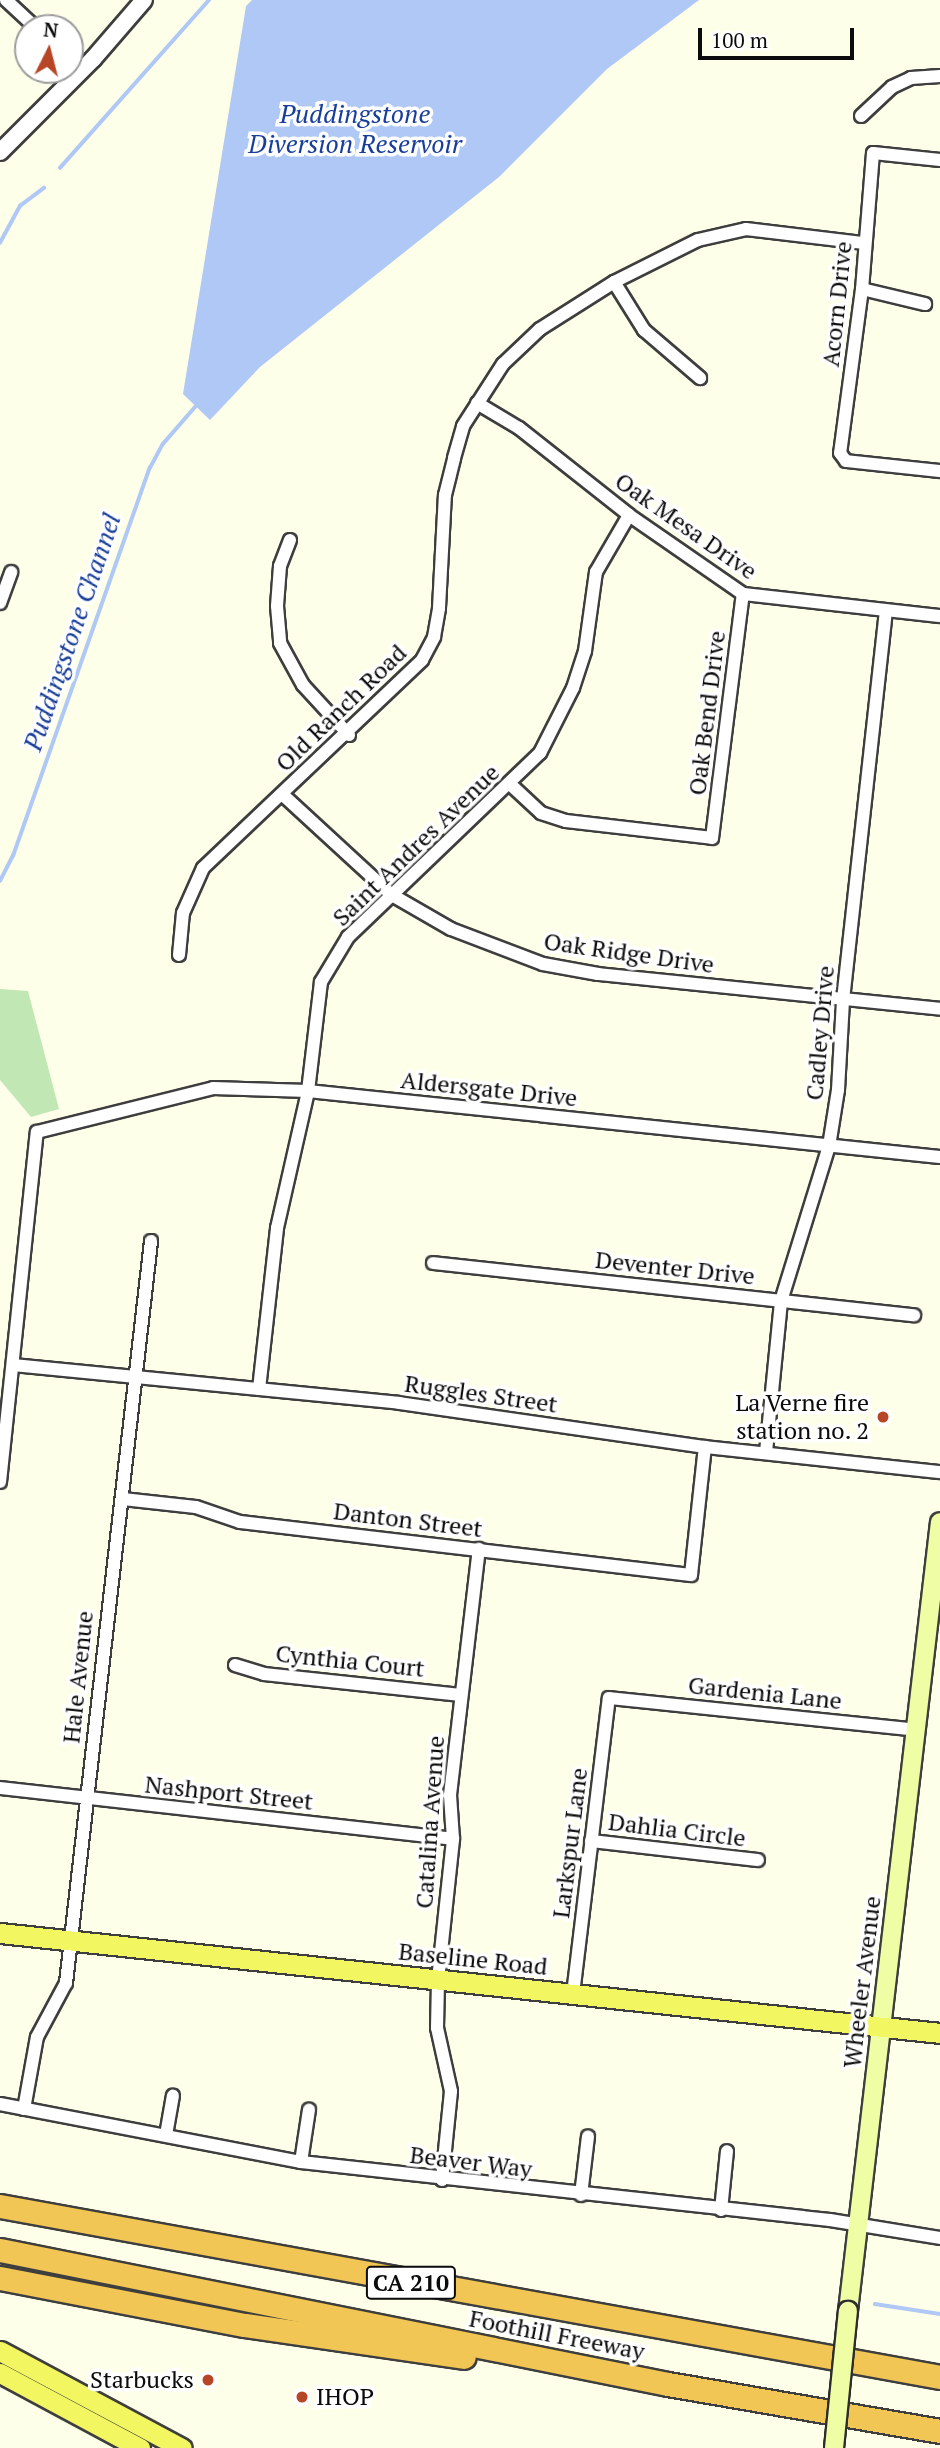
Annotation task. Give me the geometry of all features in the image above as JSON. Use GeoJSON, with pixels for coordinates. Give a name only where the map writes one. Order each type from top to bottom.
{"type":"FeatureCollection","features":[{"type":"Feature","properties":{"kind":"highway","name":"Foothill Freeway"},"geometry":{"type":"LineString","coordinates":[[0,2206],[940,2377]]}},
{"type":"Feature","properties":{"kind":"highway"},"geometry":{"type":"LineString","coordinates":[[0,2220],[682,2347],[803,2367],[823,2357]]}},
{"type":"Feature","properties":{"kind":"highway"},"geometry":{"type":"LineString","coordinates":[[0,2236],[467,2332],[940,2417]]}},
{"type":"Feature","properties":{"kind":"highway","name":"Foothill Freeway"},"geometry":{"type":"LineString","coordinates":[[0,2250],[668,2384],[940,2431]]}},
{"type":"Feature","properties":{"kind":"highway"},"geometry":{"type":"LineString","coordinates":[[0,2278],[244,2325],[668,2384]]}},
{"type":"Feature","properties":{"kind":"main road","name":"Wheeler Avenue"},"geometry":{"type":"LineString","coordinates":[[834,2448],[857,2225],[940,1522]]}},
{"type":"Feature","properties":{"kind":"main road","name":"Baseline Road"},"geometry":{"type":"LineString","coordinates":[[0,1933],[940,2033]]}},
{"type":"Feature","properties":{"kind":"main road"},"geometry":{"type":"LineString","coordinates":[[0,2351],[182,2448]]}},
{"type":"Feature","properties":{"kind":"main road"},"geometry":{"type":"LineString","coordinates":[[0,2373],[140,2448]]}},
{"type":"Feature","properties":{"kind":"street"},"geometry":{"type":"LineString","coordinates":[[6,0],[21,14]]}},
{"type":"Feature","properties":{"kind":"street"},"geometry":{"type":"LineString","coordinates":[[84,56],[144,0]]}},
{"type":"Feature","properties":{"kind":"street"},"geometry":{"type":"LineString","coordinates":[[861,116],[892,87],[911,78],[940,76]]}},
{"type":"Feature","properties":{"kind":"street"},"geometry":{"type":"LineString","coordinates":[[0,152],[59,84]]}},
{"type":"Feature","properties":{"kind":"street","name":"Acorn Drive"},"geometry":{"type":"LineString","coordinates":[[940,160],[873,153],[862,289],[842,458],[940,471]]}},
{"type":"Feature","properties":{"kind":"street","name":"Old Ranch Road"},"geometry":{"type":"LineString","coordinates":[[179,955],[191,888],[203,869],[348,735],[422,660],[434,637],[445,495],[463,426],[503,364],[540,329],[614,282],[698,240],[746,229],[864,243]]}},
{"type":"Feature","properties":{"kind":"street"},"geometry":{"type":"LineString","coordinates":[[614,282],[644,330],[701,378]]}},
{"type":"Feature","properties":{"kind":"street"},"geometry":{"type":"LineString","coordinates":[[862,289],[925,304]]}},
{"type":"Feature","properties":{"kind":"street","name":"Oak Mesa Drive"},"geometry":{"type":"LineString","coordinates":[[477,403],[519,428],[629,515],[743,594],[940,616]]}},
{"type":"Feature","properties":{"kind":"street","name":"Saint Andres Avenue"},"geometry":{"type":"LineString","coordinates":[[259,1389],[276,1228],[308,1091],[321,982],[348,937],[511,785],[540,752],[573,688],[585,651],[596,572],[629,515]]}},
{"type":"Feature","properties":{"kind":"street"},"geometry":{"type":"LineString","coordinates":[[290,540],[280,566],[276,606],[280,642],[303,685],[348,735]]}},
{"type":"Feature","properties":{"kind":"street"},"geometry":{"type":"LineString","coordinates":[[0,603],[11,572]]}},
{"type":"Feature","properties":{"kind":"street","name":"Oak Bend Drive"},"geometry":{"type":"LineString","coordinates":[[511,785],[541,813],[566,821],[712,838],[743,594]]}},
{"type":"Feature","properties":{"kind":"street","name":"Cadley Drive"},"geometry":{"type":"LineString","coordinates":[[766,1452],[781,1301],[829,1146],[838,1090],[842,1000],[886,611]]}},
{"type":"Feature","properties":{"kind":"street","name":"Oak Ridge Drive"},"geometry":{"type":"LineString","coordinates":[[282,794],[392,895],[451,929],[543,964],[598,974],[940,1009]]}},
{"type":"Feature","properties":{"kind":"street","name":"Aldersgate Drive"},"geometry":{"type":"LineString","coordinates":[[14,1365],[37,1132],[213,1088],[308,1091],[940,1157]]}},
{"type":"Feature","properties":{"kind":"street","name":"Hale Avenue"},"geometry":{"type":"LineString","coordinates":[[24,2109],[37,2036],[66,1983],[151,1241]]}},
{"type":"Feature","properties":{"kind":"street","name":"Deventer Drive"},"geometry":{"type":"LineString","coordinates":[[433,1263],[914,1315]]}},
{"type":"Feature","properties":{"kind":"street"},"geometry":{"type":"LineString","coordinates":[[0,1482],[14,1365]]}},
{"type":"Feature","properties":{"kind":"street","name":"Ruggles Street"},"geometry":{"type":"LineString","coordinates":[[14,1365],[399,1403],[705,1447],[940,1472]]}},
{"type":"Feature","properties":{"kind":"street","name":"Danton Street"},"geometry":{"type":"LineString","coordinates":[[123,1499],[196,1507],[240,1522],[691,1575],[705,1447]]}},
{"type":"Feature","properties":{"kind":"street","name":"Catalina Avenue"},"geometry":{"type":"LineString","coordinates":[[442,2180],[451,2091],[437,2028],[438,1980],[453,1839],[450,1795],[479,1549]]}},
{"type":"Feature","properties":{"kind":"street","name":"Cynthia Court"},"geometry":{"type":"LineString","coordinates":[[235,1665],[264,1674],[461,1695]]}},
{"type":"Feature","properties":{"kind":"street","name":"Gardenia Lane"},"geometry":{"type":"LineString","coordinates":[[609,1698],[916,1730]]}},
{"type":"Feature","properties":{"kind":"street","name":"Larkspur Lane"},"geometry":{"type":"LineString","coordinates":[[573,1994],[609,1698]]}},
{"type":"Feature","properties":{"kind":"street","name":"Nashport Street"},"geometry":{"type":"LineString","coordinates":[[0,1788],[453,1839]]}},
{"type":"Feature","properties":{"kind":"street","name":"Dahlia Circle"},"geometry":{"type":"LineString","coordinates":[[591,1841],[758,1860]]}},
{"type":"Feature","properties":{"kind":"street"},"geometry":{"type":"LineString","coordinates":[[166,2135],[173,2096]]}},
{"type":"Feature","properties":{"kind":"street","name":"Beaver Way"},"geometry":{"type":"LineString","coordinates":[[0,2104],[301,2162],[857,2225],[940,2238]]}},
{"type":"Feature","properties":{"kind":"street"},"geometry":{"type":"LineString","coordinates":[[301,2162],[309,2110]]}},
{"type":"Feature","properties":{"kind":"street"},"geometry":{"type":"LineString","coordinates":[[581,2195],[588,2136]]}},
{"type":"Feature","properties":{"kind":"street"},"geometry":{"type":"LineString","coordinates":[[721,2210],[727,2151]]}},
{"type":"Feature","properties":{"kind":"green space"},"geometry":{"type":"Polygon","coordinates":[[[0,989],[28,991],[59,1109],[31,1117],[0,1080],[0,989]]]}},
{"type":"Feature","properties":{"kind":"water","name":"Puddingstone Diversion Reservoir"},"geometry":{"type":"Polygon","coordinates":[[[252,0],[699,0],[607,69],[499,177],[260,367],[210,420],[183,394],[246,6],[252,0]]]}},
{"type":"Feature","properties":{"kind":"waterway"},"geometry":{"type":"LineString","coordinates":[[60,168],[209,0]]}},
{"type":"Feature","properties":{"kind":"waterway"},"geometry":{"type":"LineString","coordinates":[[0,243],[20,206],[44,188]]}},
{"type":"Feature","properties":{"kind":"waterway","name":"Puddingstone Channel"},"geometry":{"type":"LineString","coordinates":[[0,881],[13,856],[150,468],[163,444],[196,406]]}},
{"type":"Feature","properties":{"kind":"waterway"},"geometry":{"type":"LineString","coordinates":[[875,2304],[940,2314]]}},
{"type":"Feature","properties":{"kind":"place","name":"La Verne fire station no. 2"},"geometry":{"type":"Point","coordinates":[883,1417]}},
{"type":"Feature","properties":{"kind":"place","name":"Starbucks"},"geometry":{"type":"Point","coordinates":[208,2380]}},
{"type":"Feature","properties":{"kind":"place","name":"IHOP"},"geometry":{"type":"Point","coordinates":[302,2397]}}]}
